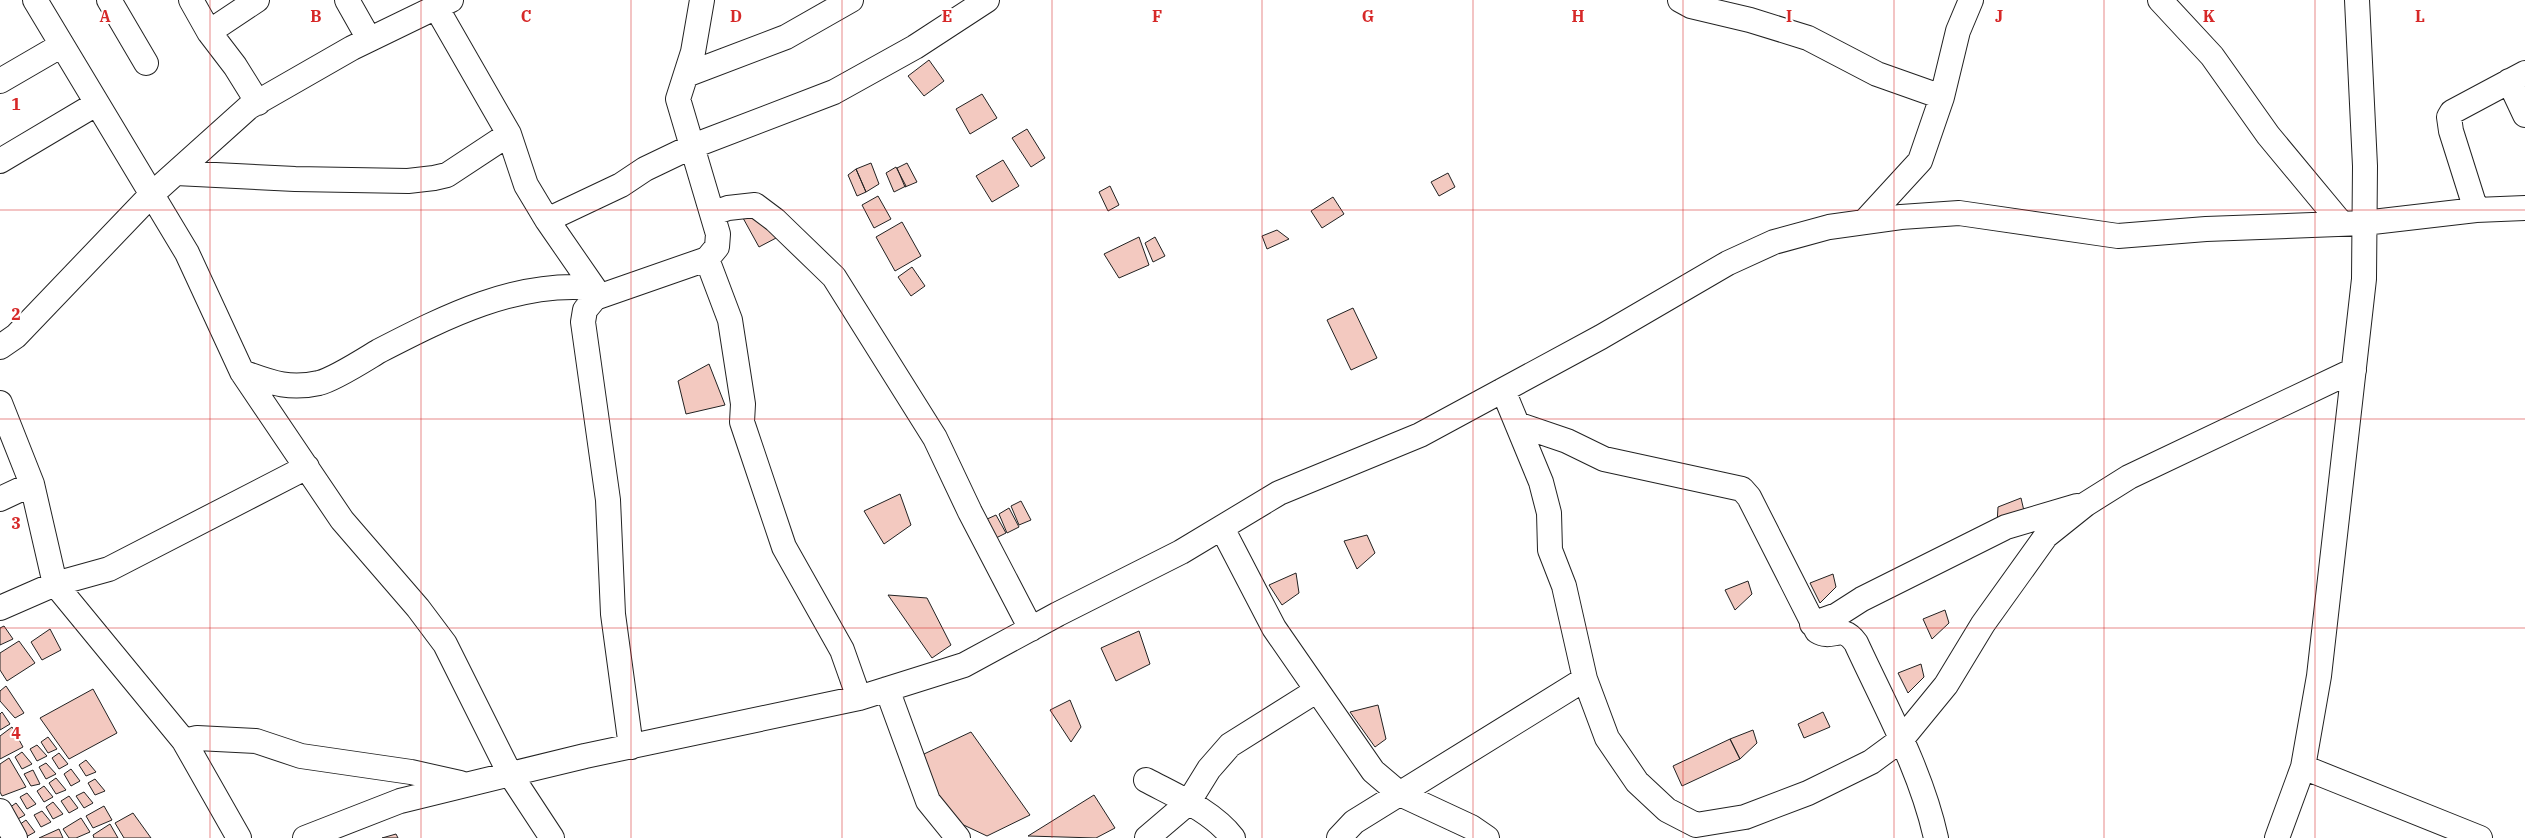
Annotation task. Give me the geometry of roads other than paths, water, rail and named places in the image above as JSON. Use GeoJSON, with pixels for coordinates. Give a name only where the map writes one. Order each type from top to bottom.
{"type":"FeatureCollection","features":[{"type":"Feature","properties":{"kind":"street"},"geometry":{"type":"LineString","coordinates":[[36,0],[96,104],[187,253],[242,372],[342,520],[418,608],[444,644],[510,774],[552,838]]}},
{"type":"Feature","properties":{"kind":"street"},"geometry":{"type":"LineString","coordinates":[[109,0],[146,63]]}},
{"type":"Feature","properties":{"kind":"street"},"geometry":{"type":"LineString","coordinates":[[191,0],[209,32],[235,66],[258,103]]}},
{"type":"Feature","properties":{"kind":"street"},"geometry":{"type":"LineString","coordinates":[[209,32],[257,0]]}},
{"type":"Feature","properties":{"kind":"street"},"geometry":{"type":"LineString","coordinates":[[347,0],[369,39]]}},
{"type":"Feature","properties":{"kind":"street"},"geometry":{"type":"LineString","coordinates":[[242,372],[283,386],[320,382],[450,315],[534,289],[567,285],[595,293],[707,259],[717,247],[718,234],[714,213],[678,100],[694,52],[702,0]]}},
{"type":"Feature","properties":{"kind":"street"},"geometry":{"type":"LineString","coordinates":[[686,75],[786,37],[851,0]]}},
{"type":"Feature","properties":{"kind":"street"},"geometry":{"type":"LineString","coordinates":[[547,220],[621,185],[692,146],[834,92],[915,47],[987,0]]}},
{"type":"Feature","properties":{"kind":"street"},"geometry":{"type":"LineString","coordinates":[[1680,0],[1690,6],[1750,20],[1808,38],[1877,74],[1942,97]]}},
{"type":"Feature","properties":{"kind":"street"},"geometry":{"type":"LineString","coordinates":[[1864,222],[1920,161],[1942,97],[1958,31],[1971,0]]}},
{"type":"Feature","properties":{"kind":"street"},"geometry":{"type":"LineString","coordinates":[[2160,0],[2212,56],[2268,135],[2341,224]]}},
{"type":"Feature","properties":{"kind":"street"},"geometry":{"type":"LineString","coordinates":[[2277,838],[2304,767],[2319,676],[2364,279],[2365,166],[2362,2]]}},
{"type":"Feature","properties":{"kind":"street"},"geometry":{"type":"LineString","coordinates":[[0,347],[16,336],[152,195],[249,107],[369,39],[444,4],[509,134],[526,186],[595,293]]}},
{"type":"Feature","properties":{"kind":"street"},"geometry":{"type":"LineString","coordinates":[[0,81],[62,45]]}},
{"type":"Feature","properties":{"kind":"street"},"geometry":{"type":"LineString","coordinates":[[2476,210],[2450,131],[2449,118],[2452,112],[2517,77],[2525,115]]}},
{"type":"Feature","properties":{"kind":"street"},"geometry":{"type":"LineString","coordinates":[[0,161],[96,104]]}},
{"type":"Feature","properties":{"kind":"street"},"geometry":{"type":"LineString","coordinates":[[176,173],[295,179],[408,180],[434,178],[447,175],[509,134]]}},
{"type":"Feature","properties":{"kind":"street"},"geometry":{"type":"LineString","coordinates":[[714,213],[728,208],[755,205],[775,220],[834,277],[935,438],[970,512],[1031,628]]}},
{"type":"Feature","properties":{"kind":"street"},"geometry":{"type":"LineString","coordinates":[[305,838],[400,801],[510,774],[859,698],[964,664],[1181,552],[1279,493],[1420,435],[1728,263],[1774,242],[1829,227],[1901,217],[1959,213],[2118,236],[2206,229],[2364,223],[2476,210],[2525,208]]}},
{"type":"Feature","properties":{"kind":"street"},"geometry":{"type":"LineString","coordinates":[[707,259],[730,320],[743,404],[742,422],[784,547],[842,650],[859,698]]}},
{"type":"Feature","properties":{"kind":"street"},"geometry":{"type":"LineString","coordinates":[[595,293],[585,310],[583,322],[608,500],[613,614],[631,747]]}},
{"type":"Feature","properties":{"kind":"street"},"geometry":{"type":"LineString","coordinates":[[1503,390],[1542,482],[1549,513],[1550,550],[1564,586],[1585,679],[1607,738],[1638,782],[1667,810],[1696,826],[1745,817],[1808,794],[1871,762],[1900,740],[1946,685],[1983,624],[2046,536],[2086,504],[2129,477],[2354,370]]}},
{"type":"Feature","properties":{"kind":"street"},"geometry":{"type":"LineString","coordinates":[[0,403],[32,484],[55,584],[184,741],[239,838]]}},
{"type":"Feature","properties":{"kind":"street"},"geometry":{"type":"LineString","coordinates":[[1517,424],[1567,441],[1604,459],[1742,489],[1749,497],[1812,624],[1821,634],[1842,631],[1849,633],[1856,642],[1930,812],[1936,838]]}},
{"type":"Feature","properties":{"kind":"street"},"geometry":{"type":"LineString","coordinates":[[0,608],[55,584],[109,569],[307,467]]}},
{"type":"Feature","properties":{"kind":"street"},"geometry":{"type":"LineString","coordinates":[[0,499],[32,484]]}},
{"type":"Feature","properties":{"kind":"street"},"geometry":{"type":"LineString","coordinates":[[1812,624],[1838,614],[1862,599],[2006,527],[2086,504]]}},
{"type":"Feature","properties":{"kind":"street"},"geometry":{"type":"LineString","coordinates":[[1222,528],[1274,628],[1373,771],[1400,794],[1472,827],[1487,838]]}},
{"type":"Feature","properties":{"kind":"street"},"geometry":{"type":"LineString","coordinates":[[1339,838],[1354,822],[1585,679]]}},
{"type":"Feature","properties":{"kind":"street"},"geometry":{"type":"LineString","coordinates":[[887,689],[928,801],[958,838]]}},
{"type":"Feature","properties":{"kind":"street"},"geometry":{"type":"LineString","coordinates":[[1147,838],[1188,803],[1209,769],[1230,745],[1316,691]]}},
{"type":"Feature","properties":{"kind":"street"},"geometry":{"type":"LineString","coordinates":[[184,741],[197,738],[256,741],[301,756],[411,772],[466,785]]}},
{"type":"Feature","properties":{"kind":"street"},"geometry":{"type":"LineString","coordinates":[[2304,767],[2480,838]]}},
{"type":"Feature","properties":{"kind":"street"},"geometry":{"type":"LineString","coordinates":[[1146,780],[1223,825],[1233,838]]}},
{"type":"Feature","properties":{"kind":"street"},"geometry":{"type":"LineString","coordinates":[[0,811],[14,838]]}}]}
